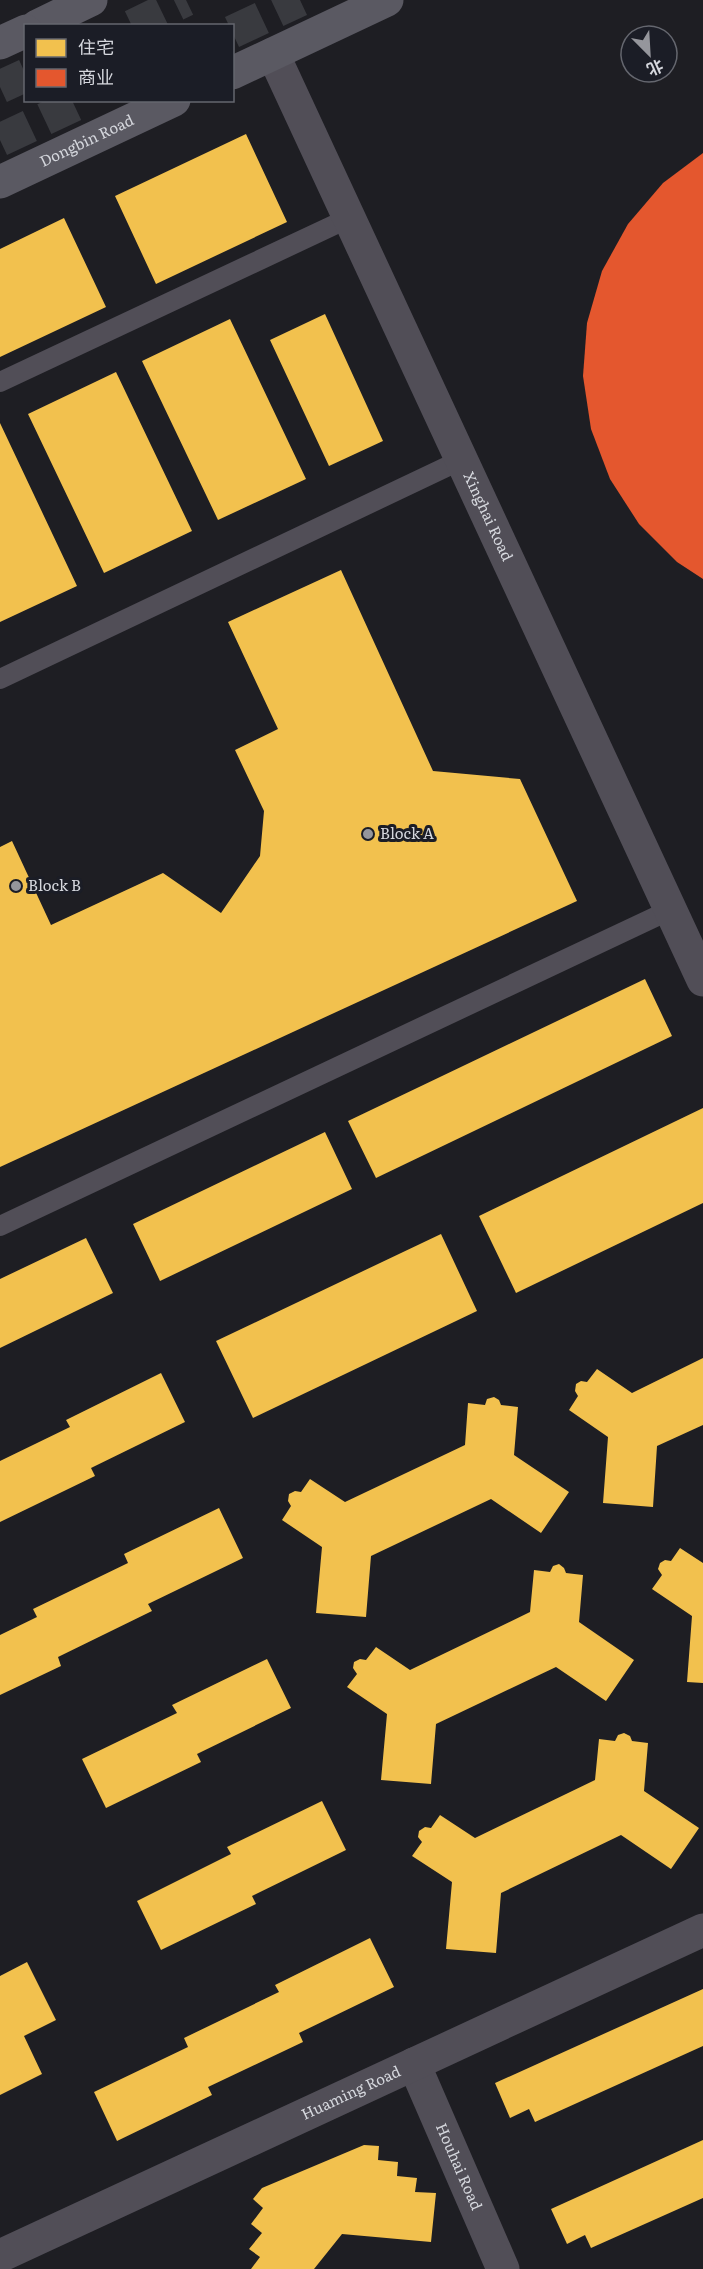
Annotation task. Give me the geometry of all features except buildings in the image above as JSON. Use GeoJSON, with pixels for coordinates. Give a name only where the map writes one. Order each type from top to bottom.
{"type":"FeatureCollection","features":[{"type":"Feature","properties":{"kind":"main road"},"geometry":{"type":"LineString","coordinates":[[41,24],[92,0]]}},
{"type":"Feature","properties":{"kind":"main road"},"geometry":{"type":"LineString","coordinates":[[234,72],[387,0]]}},
{"type":"Feature","properties":{"kind":"main road"},"geometry":{"type":"LineString","coordinates":[[0,43],[24,32]]}},
{"type":"Feature","properties":{"kind":"main road","name":"Dongbin Road"},"geometry":{"type":"LineString","coordinates":[[0,182],[170,102]]}},
{"type":"Feature","properties":{"kind":"street","name":"Xinghai Road"},"geometry":{"type":"LineString","coordinates":[[273,54],[703,980]]}},
{"type":"Feature","properties":{"kind":"street","name":"Huaming Road"},"geometry":{"type":"LineString","coordinates":[[0,2256],[703,1930]]}},
{"type":"Feature","properties":{"kind":"street","name":"Houhai Road"},"geometry":{"type":"LineString","coordinates":[[414,2064],[504,2269]]}},
{"type":"Feature","properties":{"kind":"lane"},"geometry":{"type":"LineString","coordinates":[[0,382],[350,218]]}},
{"type":"Feature","properties":{"kind":"lane"},"geometry":{"type":"LineString","coordinates":[[0,679],[461,460]]}},
{"type":"Feature","properties":{"kind":"lane"},"geometry":{"type":"LineString","coordinates":[[0,1226],[670,910]]}},
{"type":"Feature","properties":{"kind":"tunnel"},"geometry":{"type":"LineString","coordinates":[[136,24],[186,0]]}},
{"type":"Feature","properties":{"kind":"tunnel"},"geometry":{"type":"LineString","coordinates":[[234,31],[300,0]]}},
{"type":"Feature","properties":{"kind":"tunnel"},"geometry":{"type":"LineString","coordinates":[[0,87],[24,76]]}},
{"type":"Feature","properties":{"kind":"tunnel"},"geometry":{"type":"LineString","coordinates":[[0,140],[81,102]]}},
{"type":"Feature","properties":{"kind":"place","name":"Block A"},"geometry":{"type":"Point","coordinates":[368,834]}},
{"type":"Feature","properties":{"kind":"place","name":"Block B"},"geometry":{"type":"Point","coordinates":[16,886]}}]}
